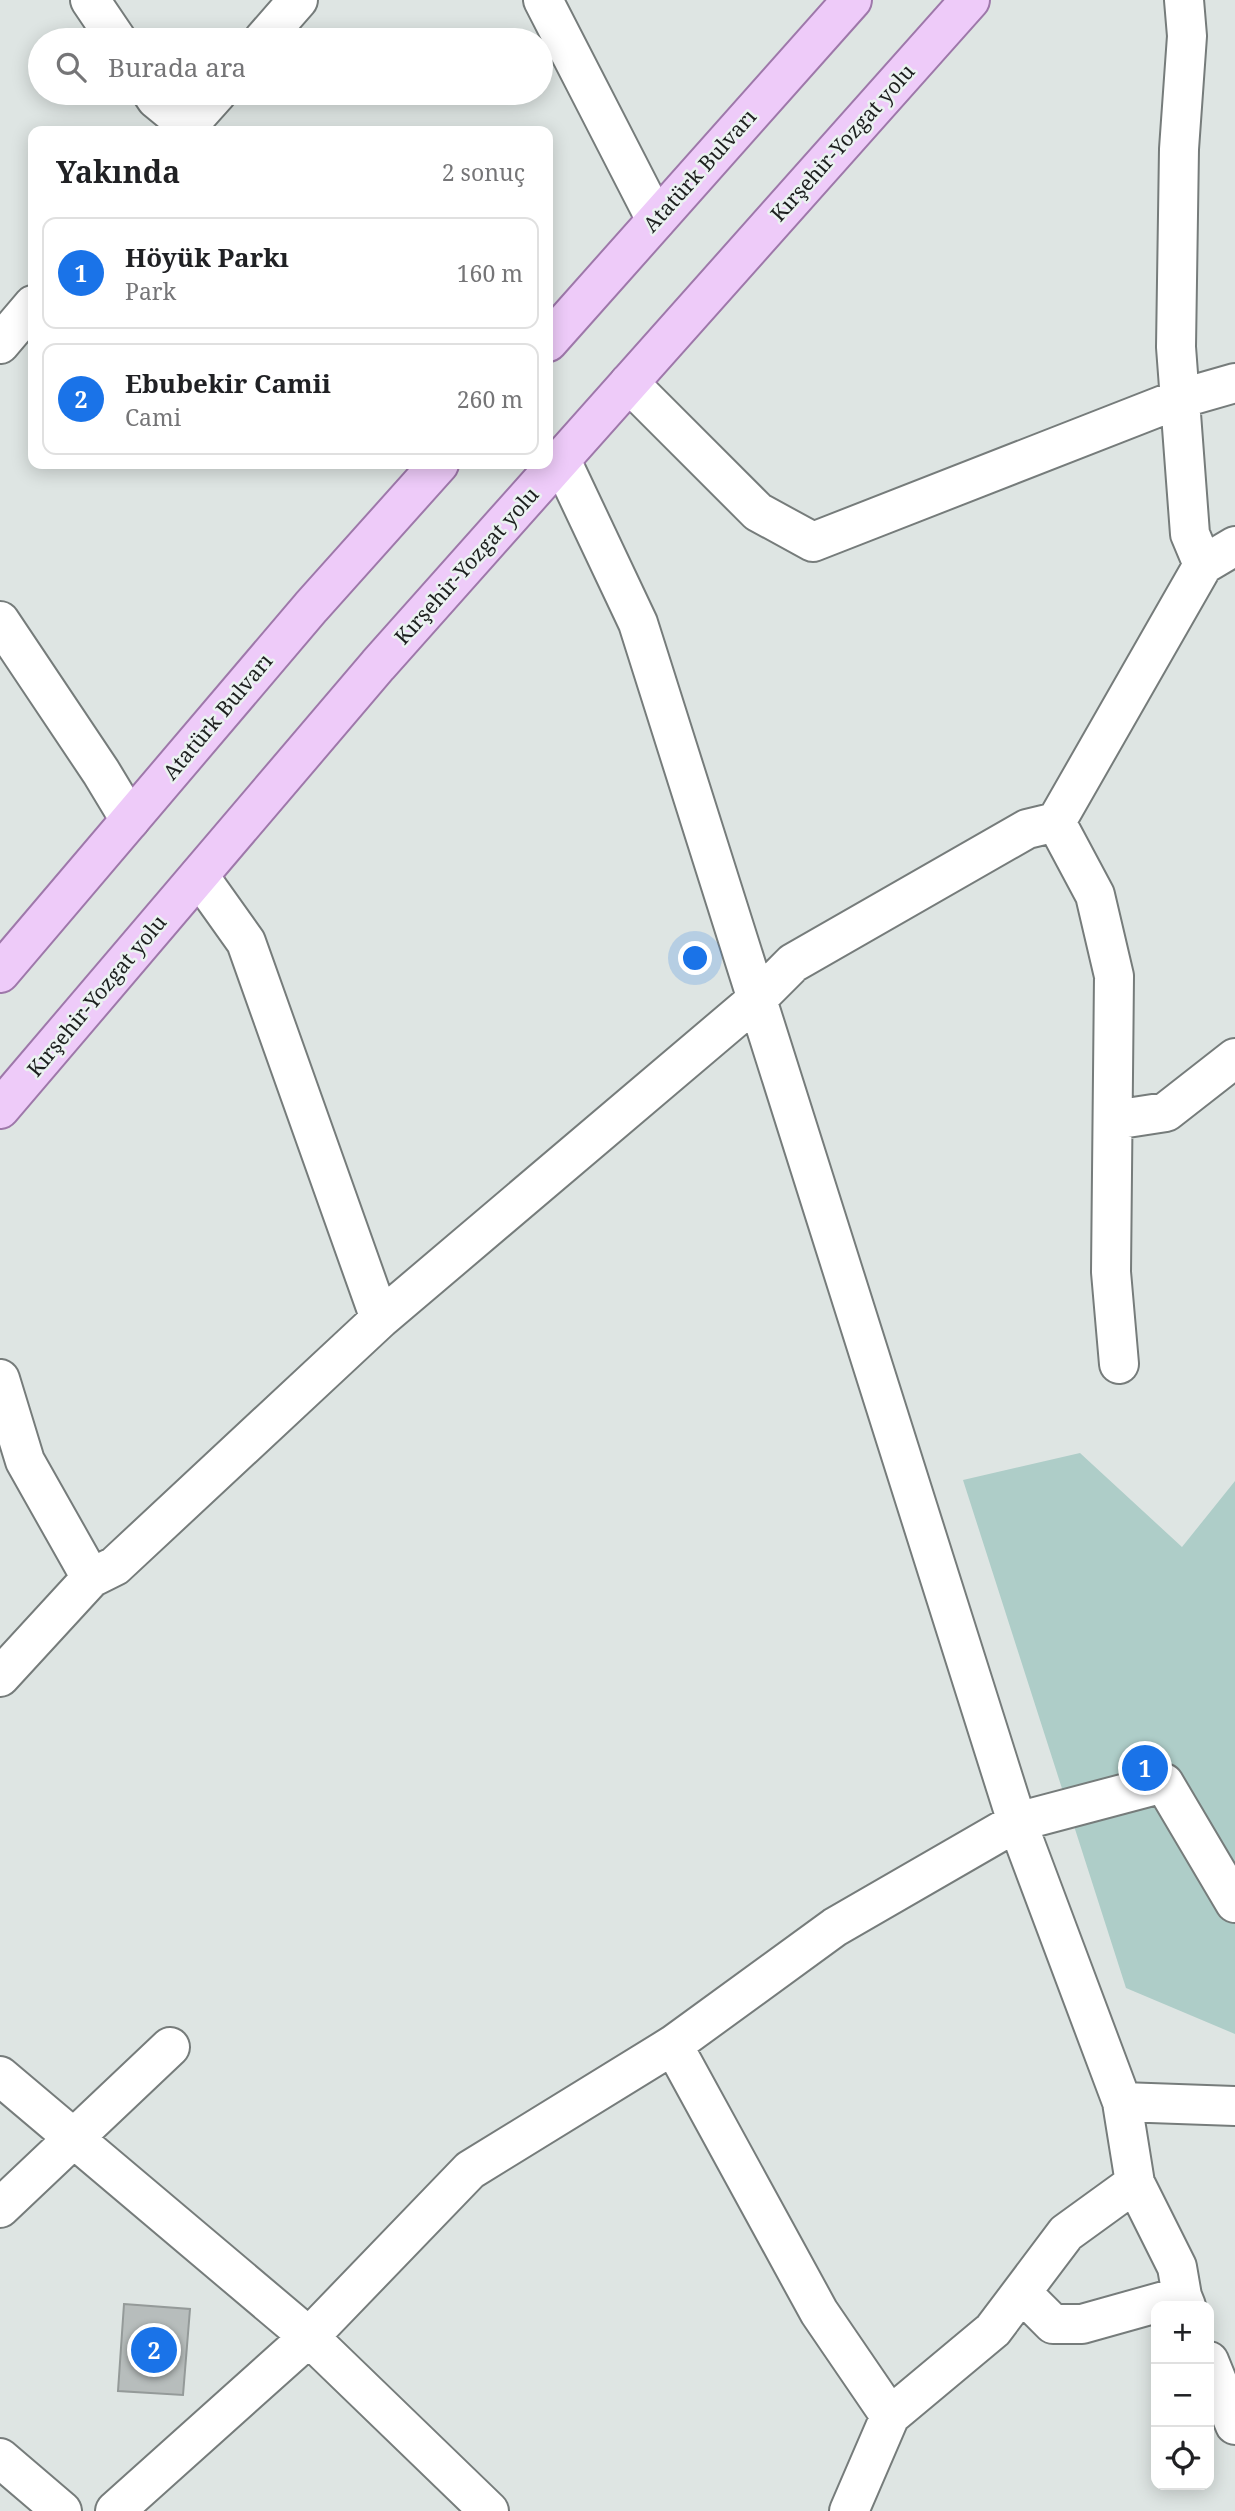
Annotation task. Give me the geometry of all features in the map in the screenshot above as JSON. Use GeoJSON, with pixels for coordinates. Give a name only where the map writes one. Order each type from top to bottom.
{"type":"FeatureCollection","features":[{"type":"Feature","properties":{"kind":"main road","name":"Atatürk Bulvarı"},"geometry":{"type":"LineString","coordinates":[[553,336],[852,0]]}},
{"type":"Feature","properties":{"kind":"main road","name":"Kırşehir-Yozgat yolu"},"geometry":{"type":"LineString","coordinates":[[0,1109],[378,665],[970,0]]}},
{"type":"Feature","properties":{"kind":"main road","name":"Atatürk Bulvarı"},"geometry":{"type":"LineString","coordinates":[[0,973],[311,607],[432,469]]}},
{"type":"Feature","properties":{"kind":"street"},"geometry":{"type":"LineString","coordinates":[[90,0],[109,28]]}},
{"type":"Feature","properties":{"kind":"street"},"geometry":{"type":"LineString","coordinates":[[274,28],[298,0]]}},
{"type":"Feature","properties":{"kind":"street"},"geometry":{"type":"LineString","coordinates":[[542,0],[656,220]]}},
{"type":"Feature","properties":{"kind":"street"},"geometry":{"type":"LineString","coordinates":[[0,1677],[91,1578],[115,1566],[380,1320],[756,1000],[793,963],[1027,829],[1056,822],[1219,555],[1190,534],[1179,400],[1176,348],[1179,149],[1187,36],[1184,0]]}},
{"type":"Feature","properties":{"kind":"street"},"geometry":{"type":"LineString","coordinates":[[163,105],[186,126]]}},
{"type":"Feature","properties":{"kind":"street"},"geometry":{"type":"LineString","coordinates":[[191,126],[208,105]]}},
{"type":"Feature","properties":{"kind":"street"},"geometry":{"type":"LineString","coordinates":[[0,344],[28,311]]}},
{"type":"Feature","properties":{"kind":"street"},"geometry":{"type":"LineString","coordinates":[[629,383],[758,512],[813,541],[1179,400],[1235,383]]}},
{"type":"Feature","properties":{"kind":"street"},"geometry":{"type":"LineString","coordinates":[[561,460],[638,623],[1017,1822],[1122,2102],[1135,2183],[1177,2267],[1184,2301]]}},
{"type":"Feature","properties":{"kind":"street"},"geometry":{"type":"LineString","coordinates":[[0,621],[102,772],[130,820]]}},
{"type":"Feature","properties":{"kind":"street"},"geometry":{"type":"LineString","coordinates":[[1056,822],[1095,895],[1114,976],[1111,1272],[1119,1364]]}},
{"type":"Feature","properties":{"kind":"street"},"geometry":{"type":"LineString","coordinates":[[198,876],[246,942],[380,1320]]}},
{"type":"Feature","properties":{"kind":"street"},"geometry":{"type":"LineString","coordinates":[[1114,1120],[1166,1112],[1235,1058]]}},
{"type":"Feature","properties":{"kind":"street"},"geometry":{"type":"LineString","coordinates":[[0,1379],[25,1461],[91,1578]]}},
{"type":"Feature","properties":{"kind":"street"},"geometry":{"type":"LineString","coordinates":[[115,2511],[309,2337],[470,2170],[673,2045],[835,1927],[1017,1822],[1164,1783],[1235,1903]]}},
{"type":"Feature","properties":{"kind":"street"},"geometry":{"type":"LineString","coordinates":[[673,2045],[819,2312],[890,2416]]}},
{"type":"Feature","properties":{"kind":"street"},"geometry":{"type":"LineString","coordinates":[[0,2208],[170,2047]]}},
{"type":"Feature","properties":{"kind":"street"},"geometry":{"type":"LineString","coordinates":[[0,2076],[309,2337],[489,2511]]}},
{"type":"Feature","properties":{"kind":"street"},"geometry":{"type":"LineString","coordinates":[[1122,2102],[1235,2106]]}},
{"type":"Feature","properties":{"kind":"street"},"geometry":{"type":"LineString","coordinates":[[849,2511],[890,2416],[993,2330],[1066,2233],[1135,2183]]}},
{"type":"Feature","properties":{"kind":"street"},"geometry":{"type":"LineString","coordinates":[[1021,2293],[1053,2325],[1082,2325],[1151,2309]]}},
{"type":"Feature","properties":{"kind":"street"},"geometry":{"type":"LineString","coordinates":[[1210,2364],[1235,2425]]}},
{"type":"Feature","properties":{"kind":"street"},"geometry":{"type":"LineString","coordinates":[[0,2458],[62,2511]]}},
{"type":"Feature","properties":{"kind":"shaded area"},"geometry":{"type":"Polygon","coordinates":[[[1080,1453],[1182,1547],[1235,1481],[1235,2034],[1126,1988],[963,1480],[1080,1453]]]}},
{"type":"Feature","properties":{"kind":"building"},"geometry":{"type":"Polygon","coordinates":[[[124,2304],[190,2309],[183,2395],[118,2391],[124,2304]]]}},
{"type":"Feature","properties":{"kind":"place","name":"Höyük Parkı"},"geometry":{"type":"Point","coordinates":[1145,1768]}},
{"type":"Feature","properties":{"kind":"place","name":"Ebubekir Camii"},"geometry":{"type":"Point","coordinates":[154,2350]}}]}
